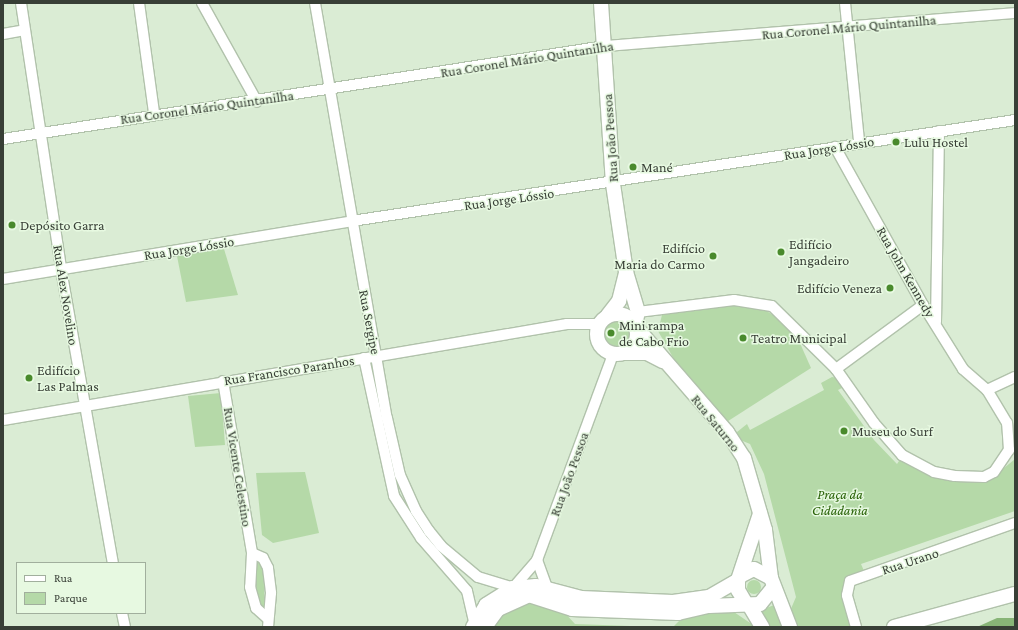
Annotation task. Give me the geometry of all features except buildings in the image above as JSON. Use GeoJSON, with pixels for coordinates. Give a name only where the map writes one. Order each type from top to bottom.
{"type":"FeatureCollection","features":[{"type":"Feature","properties":{"kind":"street","name":"Rua Alex Novelino"},"geometry":{"type":"LineString","coordinates":[[21,3],[42,132],[61,270],[113,562]]}},
{"type":"Feature","properties":{"kind":"street"},"geometry":{"type":"LineString","coordinates":[[139,3],[154,113]]}},
{"type":"Feature","properties":{"kind":"street"},"geometry":{"type":"LineString","coordinates":[[202,3],[257,102]]}},
{"type":"Feature","properties":{"kind":"street","name":"Rua Sergipe"},"geometry":{"type":"LineString","coordinates":[[315,3],[352,221],[395,456],[416,511],[442,546],[478,577],[513,588]]}},
{"type":"Feature","properties":{"kind":"street","name":"Rua João Pessoa"},"geometry":{"type":"LineString","coordinates":[[600,3],[605,46],[613,184],[626,272],[636,321]]}},
{"type":"Feature","properties":{"kind":"street"},"geometry":{"type":"LineString","coordinates":[[844,3],[859,142]]}},
{"type":"Feature","properties":{"kind":"street","name":"Rua Coronel Mário Quintanilha"},"geometry":{"type":"LineString","coordinates":[[3,139],[154,113],[257,102],[605,46],[847,28],[1015,13]]}},
{"type":"Feature","properties":{"kind":"street"},"geometry":{"type":"LineString","coordinates":[[3,34],[25,30]]}},
{"type":"Feature","properties":{"kind":"street","name":"Rua Jorge Lóssio"},"geometry":{"type":"LineString","coordinates":[[3,279],[352,221],[613,184],[859,142],[1015,120]]}},
{"type":"Feature","properties":{"kind":"street"},"geometry":{"type":"LineString","coordinates":[[936,322],[938,131]]}},
{"type":"Feature","properties":{"kind":"street","name":"Rua John Kennedy"},"geometry":{"type":"LineString","coordinates":[[835,147],[923,305],[936,322],[963,369],[987,390]]}},
{"type":"Feature","properties":{"kind":"street","name":"Rua João Pessoa"},"geometry":{"type":"LineString","coordinates":[[603,320],[619,301],[626,272]]}},
{"type":"Feature","properties":{"kind":"street"},"geometry":{"type":"LineString","coordinates":[[636,321],[635,342],[619,353],[598,342],[603,320],[620,314],[636,321],[718,301],[761,302],[781,312],[836,369],[874,423],[902,455],[934,472],[970,479],[994,472],[1009,450],[1007,423],[987,390],[1015,377]]}},
{"type":"Feature","properties":{"kind":"street"},"geometry":{"type":"LineString","coordinates":[[836,369],[923,305]]}},
{"type":"Feature","properties":{"kind":"street","name":"Rua Francisco Paranhos"},"geometry":{"type":"LineString","coordinates":[[3,420],[224,381],[567,324],[603,320]]}},
{"type":"Feature","properties":{"kind":"street","name":"Rua Saturno"},"geometry":{"type":"LineString","coordinates":[[636,321],[665,362],[727,432],[744,458],[760,514],[772,583]]}},
{"type":"Feature","properties":{"kind":"street","name":"Rua João Pessoa"},"geometry":{"type":"LineString","coordinates":[[513,588],[537,560],[619,353]]}},
{"type":"Feature","properties":{"kind":"street","name":"Rua Saturno"},"geometry":{"type":"LineString","coordinates":[[619,353],[647,353],[665,362]]}},
{"type":"Feature","properties":{"kind":"street","name":"Rua Sergipe"},"geometry":{"type":"LineString","coordinates":[[364,358],[394,496],[421,538],[468,591],[474,606],[478,626]]}},
{"type":"Feature","properties":{"kind":"street","name":"Rua Vicente Celestino"},"geometry":{"type":"LineString","coordinates":[[224,381],[252,553],[249,568],[253,602],[267,623]]}},
{"type":"Feature","properties":{"kind":"street"},"geometry":{"type":"LineString","coordinates":[[394,496],[407,490]]}},
{"type":"Feature","properties":{"kind":"street"},"geometry":{"type":"LineString","coordinates":[[760,514],[740,578],[738,590],[762,627]]}},
{"type":"Feature","properties":{"kind":"street","name":"Rua Urano"},"geometry":{"type":"LineString","coordinates":[[856,627],[847,594],[850,581],[1015,523]]}},
{"type":"Feature","properties":{"kind":"street","name":"Rua Vicente Celestino"},"geometry":{"type":"LineString","coordinates":[[252,553],[263,558],[268,568],[271,593],[267,623]]}},
{"type":"Feature","properties":{"kind":"street"},"geometry":{"type":"LineString","coordinates":[[537,560],[547,588]]}},
{"type":"Feature","properties":{"kind":"street"},"geometry":{"type":"LineString","coordinates":[[478,626],[486,605],[513,588],[547,588],[581,598],[673,602],[709,597],[754,569],[772,583],[780,593],[790,627]]}},
{"type":"Feature","properties":{"kind":"street"},"geometry":{"type":"LineString","coordinates":[[478,626],[498,608],[529,595],[572,609],[663,612],[760,604],[772,583]]}},
{"type":"Feature","properties":{"kind":"street"},"geometry":{"type":"LineString","coordinates":[[894,627],[1015,594]]}},
{"type":"Feature","properties":{"kind":"street"},"geometry":{"type":"LineString","coordinates":[[122,614],[124,627]]}},
{"type":"Feature","properties":{"kind":"green space"},"geometry":{"type":"Polygon","coordinates":[[[224,249],[238,295],[186,302],[177,256],[224,249]]]}},
{"type":"Feature","properties":{"kind":"green space"},"geometry":{"type":"Polygon","coordinates":[[[729,306],[759,306],[779,319],[795,332],[811,368],[725,423],[683,375],[658,331],[662,315],[729,306]]]}},
{"type":"Feature","properties":{"kind":"green space"},"geometry":{"type":"Polygon","coordinates":[[[616,320],[626,324],[630,334],[626,344],[616,348],[606,344],[602,334],[606,324],[616,320]]]}},
{"type":"Feature","properties":{"kind":"green space","name":"Praça da Cidadania"},"geometry":{"type":"Polygon","coordinates":[[[832,377],[838,378],[844,387],[838,390],[874,440],[897,464],[901,458],[941,478],[977,483],[992,478],[1015,459],[1015,511],[861,564],[864,571],[847,578],[843,586],[851,627],[796,627],[790,611],[796,597],[764,474],[750,444],[738,439],[737,432],[747,424],[750,430],[824,390],[821,383],[832,377]]]}},
{"type":"Feature","properties":{"kind":"green space"},"geometry":{"type":"Polygon","coordinates":[[[221,393],[225,445],[195,447],[188,396],[221,393]]]}},
{"type":"Feature","properties":{"kind":"green space"},"geometry":{"type":"Polygon","coordinates":[[[305,472],[319,533],[273,543],[262,535],[256,473],[305,472]]]}},
{"type":"Feature","properties":{"kind":"green space"},"geometry":{"type":"Polygon","coordinates":[[[257,561],[263,565],[265,609],[259,607],[254,570],[257,561]]]}},
{"type":"Feature","properties":{"kind":"green space"},"geometry":{"type":"Polygon","coordinates":[[[751,580],[757,580],[761,584],[761,590],[757,594],[751,594],[747,590],[747,584],[751,580]]]}},
{"type":"Feature","properties":{"kind":"green space"},"geometry":{"type":"Polygon","coordinates":[[[531,601],[564,612],[575,624],[658,627],[491,627],[499,614],[531,601]]]}},
{"type":"Feature","properties":{"kind":"green space"},"geometry":{"type":"Polygon","coordinates":[[[774,605],[784,627],[769,627],[756,612],[774,605]]]}},
{"type":"Feature","properties":{"kind":"green space"},"geometry":{"type":"Polygon","coordinates":[[[731,610],[756,627],[673,627],[683,617],[731,610]]]}},
{"type":"Feature","properties":{"kind":"shaded area"},"geometry":{"type":"Polygon","coordinates":[[[997,618],[1015,618],[1015,627],[977,627],[997,618]]]}},
{"type":"Feature","properties":{"kind":"place","name":"Lulu Hostel"},"geometry":{"type":"Point","coordinates":[896,142]}},
{"type":"Feature","properties":{"kind":"place","name":"Mané"},"geometry":{"type":"Point","coordinates":[633,167]}},
{"type":"Feature","properties":{"kind":"place","name":"Depósito Garra"},"geometry":{"type":"Point","coordinates":[12,225]}},
{"type":"Feature","properties":{"kind":"place","name":"Edifício Jangadeiro"},"geometry":{"type":"Point","coordinates":[781,252]}},
{"type":"Feature","properties":{"kind":"place","name":"Edifício Maria do Carmo"},"geometry":{"type":"Point","coordinates":[713,256]}},
{"type":"Feature","properties":{"kind":"place","name":"Edifício Veneza"},"geometry":{"type":"Point","coordinates":[890,288]}},
{"type":"Feature","properties":{"kind":"place","name":"Mini rampa de Cabo Frio"},"geometry":{"type":"Point","coordinates":[611,333]}},
{"type":"Feature","properties":{"kind":"place","name":"Teatro Municipal"},"geometry":{"type":"Point","coordinates":[743,338]}},
{"type":"Feature","properties":{"kind":"place","name":"Edifício Las Palmas"},"geometry":{"type":"Point","coordinates":[29,378]}},
{"type":"Feature","properties":{"kind":"place","name":"Museu do Surf"},"geometry":{"type":"Point","coordinates":[844,431]}}]}
